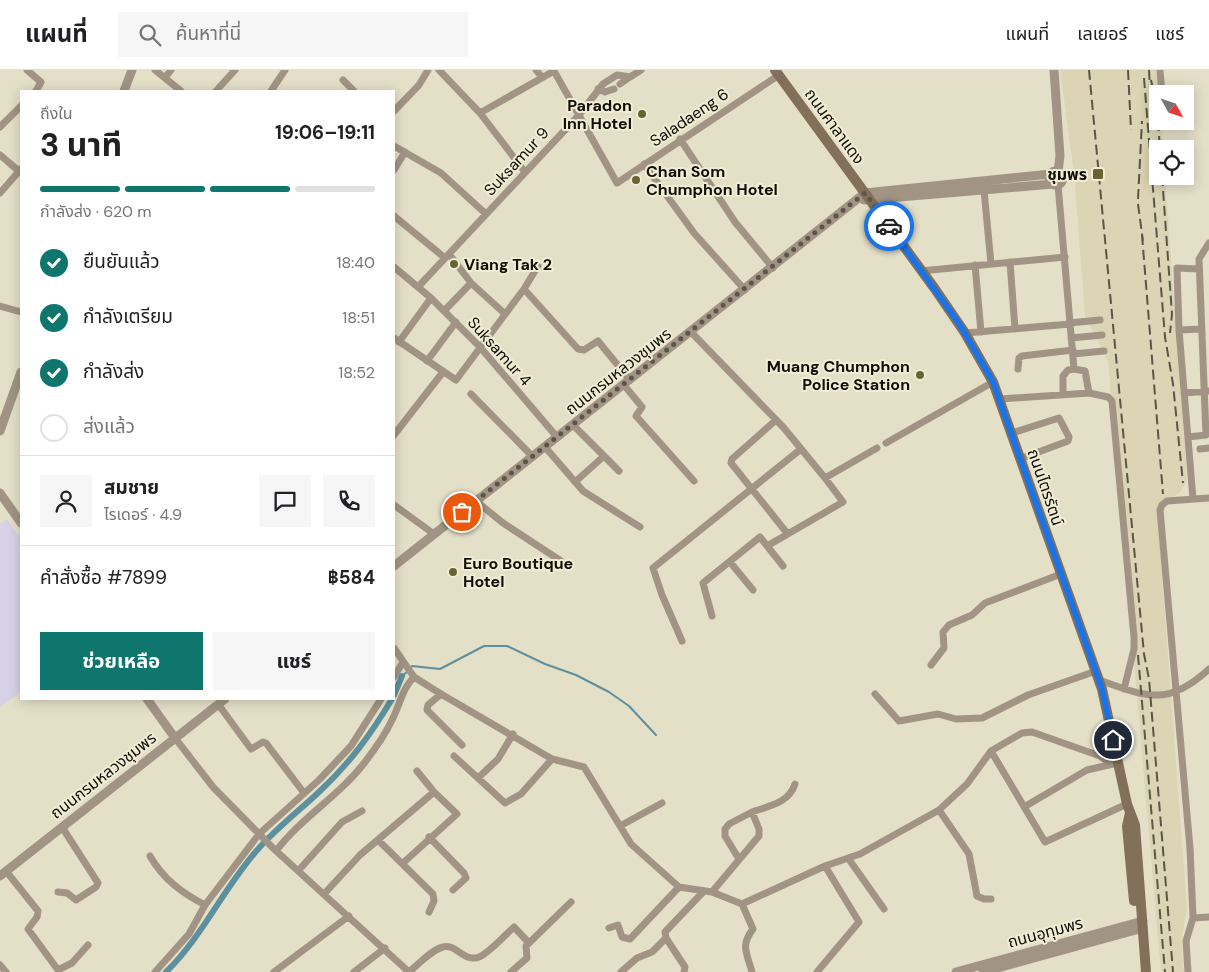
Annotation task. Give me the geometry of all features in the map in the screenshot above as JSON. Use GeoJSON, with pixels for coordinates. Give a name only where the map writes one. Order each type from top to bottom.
{"type":"FeatureCollection","features":[{"type":"Feature","properties":{"kind":"main road","name":"ถนนศาลาแดง"},"geometry":{"type":"LineString","coordinates":[[777,72],[865,198]]}},
{"type":"Feature","properties":{"kind":"main road","name":"ถนนไตรรัตน์"},"geometry":{"type":"LineString","coordinates":[[865,198],[921,271],[965,333],[993,382],[1000,399],[1099,680],[1115,762],[1129,808],[1128,840],[1140,925]]}},
{"type":"Feature","properties":{"kind":"main road"},"geometry":{"type":"LineString","coordinates":[[1140,925],[1140,972]]}},
{"type":"Feature","properties":{"kind":"main road"},"geometry":{"type":"LineString","coordinates":[[1140,925],[1146,972]]}},
{"type":"Feature","properties":{"kind":"street"},"geometry":{"type":"LineString","coordinates":[[26,70],[40,82],[36,90]]}},
{"type":"Feature","properties":{"kind":"street"},"geometry":{"type":"LineString","coordinates":[[124,90],[132,70]]}},
{"type":"Feature","properties":{"kind":"street"},"geometry":{"type":"LineString","coordinates":[[155,70],[180,90]]}},
{"type":"Feature","properties":{"kind":"street"},"geometry":{"type":"LineString","coordinates":[[165,78],[171,70]]}},
{"type":"Feature","properties":{"kind":"street"},"geometry":{"type":"LineString","coordinates":[[217,90],[234,70]]}},
{"type":"Feature","properties":{"kind":"street"},"geometry":{"type":"LineString","coordinates":[[272,90],[285,70]]}},
{"type":"Feature","properties":{"kind":"street"},"geometry":{"type":"LineString","coordinates":[[395,110],[419,86],[428,70]]}},
{"type":"Feature","properties":{"kind":"street"},"geometry":{"type":"LineString","coordinates":[[439,70],[480,114],[526,172]]}},
{"type":"Feature","properties":{"kind":"street"},"geometry":{"type":"LineString","coordinates":[[536,70],[542,77]]}},
{"type":"Feature","properties":{"kind":"street","name":"Suksamur 9"},"geometry":{"type":"LineString","coordinates":[[418,287],[579,115],[598,89],[610,78],[617,75],[630,77],[641,70]]}},
{"type":"Feature","properties":{"kind":"street"},"geometry":{"type":"LineString","coordinates":[[1054,70],[1060,156],[1054,173],[1049,180],[1056,184]]}},
{"type":"Feature","properties":{"kind":"street"},"geometry":{"type":"LineString","coordinates":[[1160,70],[1161,85]]}},
{"type":"Feature","properties":{"kind":"street"},"geometry":{"type":"LineString","coordinates":[[480,114],[554,71],[579,115]]}},
{"type":"Feature","properties":{"kind":"street","name":"Saladaeng 6"},"geometry":{"type":"LineString","coordinates":[[579,115],[616,183],[777,72]]}},
{"type":"Feature","properties":{"kind":"street"},"geometry":{"type":"LineString","coordinates":[[598,89],[605,92],[617,87],[630,77]]}},
{"type":"Feature","properties":{"kind":"street"},"geometry":{"type":"LineString","coordinates":[[343,80],[353,90]]}},
{"type":"Feature","properties":{"kind":"street"},"geometry":{"type":"LineString","coordinates":[[0,127],[20,107]]}},
{"type":"Feature","properties":{"kind":"street"},"geometry":{"type":"LineString","coordinates":[[680,139],[735,222],[773,268]]}},
{"type":"Feature","properties":{"kind":"street"},"geometry":{"type":"LineString","coordinates":[[395,147],[440,173],[486,214]]}},
{"type":"Feature","properties":{"kind":"street"},"geometry":{"type":"LineString","coordinates":[[395,168],[405,152]]}},
{"type":"Feature","properties":{"kind":"street"},"geometry":{"type":"LineString","coordinates":[[0,155],[20,170]]}},
{"type":"Feature","properties":{"kind":"street"},"geometry":{"type":"LineString","coordinates":[[644,164],[694,233],[745,290]]}},
{"type":"Feature","properties":{"kind":"street"},"geometry":{"type":"LineString","coordinates":[[0,193],[20,172]]}},
{"type":"Feature","properties":{"kind":"street"},"geometry":{"type":"LineString","coordinates":[[865,198],[1054,173]]}},
{"type":"Feature","properties":{"kind":"street"},"geometry":{"type":"LineString","coordinates":[[983,181],[991,264]]}},
{"type":"Feature","properties":{"kind":"street"},"geometry":{"type":"LineString","coordinates":[[934,190],[984,190],[1056,184]]}},
{"type":"Feature","properties":{"kind":"street"},"geometry":{"type":"LineString","coordinates":[[1056,184],[1065,257],[1074,369]]}},
{"type":"Feature","properties":{"kind":"street","name":"ถนนกรมหลวงชุมพร"},"geometry":{"type":"LineString","coordinates":[[395,562],[434,534],[865,198]]}},
{"type":"Feature","properties":{"kind":"street"},"geometry":{"type":"LineString","coordinates":[[395,217],[447,256],[471,283],[504,313]]}},
{"type":"Feature","properties":{"kind":"street"},"geometry":{"type":"LineString","coordinates":[[1188,436],[1207,438],[1199,269],[1200,254],[1209,243]]}},
{"type":"Feature","properties":{"kind":"street"},"geometry":{"type":"LineString","coordinates":[[921,271],[1065,257]]}},
{"type":"Feature","properties":{"kind":"street"},"geometry":{"type":"LineString","coordinates":[[1010,262],[1015,329]]}},
{"type":"Feature","properties":{"kind":"street"},"geometry":{"type":"LineString","coordinates":[[975,265],[981,332]]}},
{"type":"Feature","properties":{"kind":"street"},"geometry":{"type":"LineString","coordinates":[[432,298],[396,340],[456,380],[504,313],[524,289],[538,266]]}},
{"type":"Feature","properties":{"kind":"street"},"geometry":{"type":"LineString","coordinates":[[1194,499],[1179,330],[1177,268],[1199,269]]}},
{"type":"Feature","properties":{"kind":"street","name":"Suksamur 4"},"geometry":{"type":"LineString","coordinates":[[395,270],[432,298],[456,322],[558,437]]}},
{"type":"Feature","properties":{"kind":"street"},"geometry":{"type":"LineString","coordinates":[[444,311],[471,283]]}},
{"type":"Feature","properties":{"kind":"street"},"geometry":{"type":"LineString","coordinates":[[524,289],[578,349],[584,350],[598,341],[642,407],[636,416],[694,480]]}},
{"type":"Feature","properties":{"kind":"street"},"geometry":{"type":"LineString","coordinates":[[0,306],[20,312]]}},
{"type":"Feature","properties":{"kind":"street"},"geometry":{"type":"LineString","coordinates":[[965,333],[1100,320]]}},
{"type":"Feature","properties":{"kind":"street"},"geometry":{"type":"LineString","coordinates":[[427,361],[456,322]]}},
{"type":"Feature","properties":{"kind":"street"},"geometry":{"type":"LineString","coordinates":[[1179,330],[1201,329]]}},
{"type":"Feature","properties":{"kind":"street"},"geometry":{"type":"LineString","coordinates":[[691,332],[776,420],[843,502],[787,533],[768,546]]}},
{"type":"Feature","properties":{"kind":"street"},"geometry":{"type":"LineString","coordinates":[[1071,338],[1102,336]]}},
{"type":"Feature","properties":{"kind":"street"},"geometry":{"type":"LineString","coordinates":[[1018,369],[1019,358],[1022,356],[1104,351]]}},
{"type":"Feature","properties":{"kind":"street"},"geometry":{"type":"LineString","coordinates":[[1062,394],[1063,376],[1068,370],[1074,369],[1085,371],[1087,374],[1089,393]]}},
{"type":"Feature","properties":{"kind":"street"},"geometry":{"type":"LineString","coordinates":[[395,434],[443,372]]}},
{"type":"Feature","properties":{"kind":"street"},"geometry":{"type":"LineString","coordinates":[[0,431],[20,375]]}},
{"type":"Feature","properties":{"kind":"street"},"geometry":{"type":"LineString","coordinates":[[886,443],[993,382]]}},
{"type":"Feature","properties":{"kind":"street"},"geometry":{"type":"LineString","coordinates":[[1184,393],[1206,391]]}},
{"type":"Feature","properties":{"kind":"street"},"geometry":{"type":"LineString","coordinates":[[1000,399],[1089,393],[1108,397],[1112,401],[1134,637],[1134,649],[1124,689]]}},
{"type":"Feature","properties":{"kind":"street"},"geometry":{"type":"LineString","coordinates":[[471,394],[533,457]]}},
{"type":"Feature","properties":{"kind":"street"},"geometry":{"type":"LineString","coordinates":[[1012,433],[1059,418],[1069,437],[1068,441],[1020,459]]}},
{"type":"Feature","properties":{"kind":"street"},"geometry":{"type":"LineString","coordinates":[[776,420],[732,459],[731,463],[787,533]]}},
{"type":"Feature","properties":{"kind":"street"},"geometry":{"type":"LineString","coordinates":[[573,425],[619,471]]}},
{"type":"Feature","properties":{"kind":"street"},"geometry":{"type":"LineString","coordinates":[[545,447],[575,482],[597,502],[640,527]]}},
{"type":"Feature","properties":{"kind":"street"},"geometry":{"type":"LineString","coordinates":[[825,478],[877,448]]}},
{"type":"Feature","properties":{"kind":"street"},"geometry":{"type":"LineString","coordinates":[[1200,448],[1209,448]]}},
{"type":"Feature","properties":{"kind":"street"},"geometry":{"type":"LineString","coordinates":[[682,641],[662,595],[653,568],[750,488],[801,449]]}},
{"type":"Feature","properties":{"kind":"street"},"geometry":{"type":"LineString","coordinates":[[575,482],[604,456]]}},
{"type":"Feature","properties":{"kind":"street"},"geometry":{"type":"LineString","coordinates":[[0,493],[20,522]]}},
{"type":"Feature","properties":{"kind":"street"},"geometry":{"type":"LineString","coordinates":[[1188,972],[1186,941],[1193,918],[1190,848],[1160,510],[1167,501],[1209,498]]}},
{"type":"Feature","properties":{"kind":"street"},"geometry":{"type":"LineString","coordinates":[[476,501],[502,523],[560,561]]}},
{"type":"Feature","properties":{"kind":"street"},"geometry":{"type":"LineString","coordinates":[[395,506],[434,534]]}},
{"type":"Feature","properties":{"kind":"street"},"geometry":{"type":"LineString","coordinates":[[712,616],[703,584],[760,537],[783,566]]}},
{"type":"Feature","properties":{"kind":"street"},"geometry":{"type":"LineString","coordinates":[[730,562],[753,590]]}},
{"type":"Feature","properties":{"kind":"street"},"geometry":{"type":"LineString","coordinates":[[931,665],[944,648],[943,632],[949,625],[972,615],[985,603],[1061,574]]}},
{"type":"Feature","properties":{"kind":"street"},"geometry":{"type":"LineString","coordinates":[[395,650],[414,676],[441,694],[552,758],[584,767],[631,844],[679,887],[712,892],[742,904],[753,929],[745,939],[752,972]]}},
{"type":"Feature","properties":{"kind":"street"},"geometry":{"type":"LineString","coordinates":[[395,676],[404,663]]}},
{"type":"Feature","properties":{"kind":"street"},"geometry":{"type":"LineString","coordinates":[[875,694],[899,721],[938,714],[956,719],[982,718],[1028,695],[1099,680],[1124,689],[1156,695],[1177,693],[1191,686],[1209,669]]}},
{"type":"Feature","properties":{"kind":"street"},"geometry":{"type":"LineString","coordinates":[[1202,675],[1209,682]]}},
{"type":"Feature","properties":{"kind":"street"},"geometry":{"type":"LineString","coordinates":[[275,850],[291,831],[340,790],[364,764],[393,719],[406,686],[414,676]]}},
{"type":"Feature","properties":{"kind":"street"},"geometry":{"type":"LineString","coordinates":[[441,694],[428,705],[428,710],[462,744]]}},
{"type":"Feature","properties":{"kind":"street"},"geometry":{"type":"LineString","coordinates":[[148,700],[213,787],[275,850],[385,948],[409,972],[432,953],[444,946],[452,947],[470,958],[478,957],[514,927],[529,943]]}},
{"type":"Feature","properties":{"kind":"street"},"geometry":{"type":"LineString","coordinates":[[154,972],[189,934],[205,905],[260,835],[351,746],[380,700]]}},
{"type":"Feature","properties":{"kind":"street"},"geometry":{"type":"LineString","coordinates":[[221,701],[251,748],[263,742],[266,743],[304,794]]}},
{"type":"Feature","properties":{"kind":"street","name":"ถนนกรมหลวงชุมพร"},"geometry":{"type":"LineString","coordinates":[[3,873],[221,701]]}},
{"type":"Feature","properties":{"kind":"street"},"geometry":{"type":"LineString","coordinates":[[742,904],[825,866],[848,858],[939,810],[967,784],[991,750],[1022,733],[1032,732],[1115,762]]}},
{"type":"Feature","properties":{"kind":"street"},"geometry":{"type":"LineString","coordinates":[[478,778],[498,759],[513,734]]}},
{"type":"Feature","properties":{"kind":"street"},"geometry":{"type":"LineString","coordinates":[[991,750],[1043,840],[1048,842],[1129,808]]}},
{"type":"Feature","properties":{"kind":"street"},"geometry":{"type":"LineString","coordinates":[[454,756],[502,802],[510,802],[521,794],[552,758]]}},
{"type":"Feature","properties":{"kind":"street"},"geometry":{"type":"LineString","coordinates":[[1024,807],[1087,770],[1115,762]]}},
{"type":"Feature","properties":{"kind":"street"},"geometry":{"type":"LineString","coordinates":[[403,863],[429,837],[457,814],[434,792],[417,771]]}},
{"type":"Feature","properties":{"kind":"street"},"geometry":{"type":"LineString","coordinates":[[740,859],[725,836],[725,829],[729,824],[752,812],[787,799],[792,794],[795,784]]}},
{"type":"Feature","properties":{"kind":"street"},"geometry":{"type":"LineString","coordinates":[[324,894],[360,855],[434,792]]}},
{"type":"Feature","properties":{"kind":"street"},"geometry":{"type":"LineString","coordinates":[[620,826],[662,803]]}},
{"type":"Feature","properties":{"kind":"street"},"geometry":{"type":"LineString","coordinates":[[939,810],[969,854],[977,896],[984,900],[991,899]]}},
{"type":"Feature","properties":{"kind":"street"},"geometry":{"type":"LineString","coordinates":[[298,871],[342,822],[354,818],[362,811]]}},
{"type":"Feature","properties":{"kind":"street"},"geometry":{"type":"LineString","coordinates":[[712,892],[760,833],[752,812]]}},
{"type":"Feature","properties":{"kind":"street"},"geometry":{"type":"LineString","coordinates":[[58,892],[67,893],[76,900],[98,885],[62,827]]}},
{"type":"Feature","properties":{"kind":"street"},"geometry":{"type":"LineString","coordinates":[[429,837],[464,873],[464,882],[453,890]]}},
{"type":"Feature","properties":{"kind":"street"},"geometry":{"type":"LineString","coordinates":[[378,840],[433,894],[434,902],[429,912]]}},
{"type":"Feature","properties":{"kind":"street"},"geometry":{"type":"LineString","coordinates":[[150,856],[158,871],[168,880],[189,896],[205,905]]}},
{"type":"Feature","properties":{"kind":"street"},"geometry":{"type":"LineString","coordinates":[[848,858],[884,909]]}},
{"type":"Feature","properties":{"kind":"street"},"geometry":{"type":"LineString","coordinates":[[817,972],[859,922],[825,866]]}},
{"type":"Feature","properties":{"kind":"street"},"geometry":{"type":"LineString","coordinates":[[3,873],[38,911],[37,917],[28,929],[58,970],[72,963],[88,945]]}},
{"type":"Feature","properties":{"kind":"street"},"geometry":{"type":"LineString","coordinates":[[609,928],[618,925],[622,937],[630,939],[679,887]]}},
{"type":"Feature","properties":{"kind":"street"},"geometry":{"type":"LineString","coordinates":[[684,972],[685,967],[666,938],[666,930],[704,891]]}},
{"type":"Feature","properties":{"kind":"street"},"geometry":{"type":"LineString","coordinates":[[511,972],[527,958],[524,950],[529,943],[571,902]]}},
{"type":"Feature","properties":{"kind":"street"},"geometry":{"type":"LineString","coordinates":[[274,972],[349,916]]}},
{"type":"Feature","properties":{"kind":"street"},"geometry":{"type":"LineString","coordinates":[[1193,918],[1209,917]]}},
{"type":"Feature","properties":{"kind":"street","name":"ถนนอุทุมพร"},"geometry":{"type":"LineString","coordinates":[[956,972],[1140,925]]}},
{"type":"Feature","properties":{"kind":"street","name":"ถนนอุทุมพร"},"geometry":{"type":"LineString","coordinates":[[983,972],[1140,925]]}},
{"type":"Feature","properties":{"kind":"street"},"geometry":{"type":"LineString","coordinates":[[621,972],[637,958],[652,952],[666,938]]}},
{"type":"Feature","properties":{"kind":"street"},"geometry":{"type":"LineString","coordinates":[[354,972],[385,948]]}},
{"type":"Feature","properties":{"kind":"street"},"geometry":{"type":"LineString","coordinates":[[0,965],[6,972]]}},
{"type":"Feature","properties":{"kind":"shaded area"},"geometry":{"type":"Polygon","coordinates":[[[1060,70],[1158,70],[1159,85],[1149,85],[1149,130],[1162,130],[1163,140],[1149,140],[1149,185],[1166,185],[1187,481],[1180,492],[1157,509],[1187,909],[1181,942],[1184,972],[1161,972],[1108,361],[1085,316],[1074,173],[1060,70]]]}},
{"type":"Feature","properties":{"kind":"shaded area"},"geometry":{"type":"Polygon","coordinates":[[[7,519],[20,538],[20,693],[0,707],[0,524],[7,519]]]}},
{"type":"Feature","properties":{"kind":"waterway"},"geometry":{"type":"LineString","coordinates":[[410,668],[412,666],[440,669],[484,646],[507,646],[545,664],[576,675],[609,692],[629,706],[656,735]]}},
{"type":"Feature","properties":{"kind":"waterway"},"geometry":{"type":"LineString","coordinates":[[402,676],[407,672]]}},
{"type":"Feature","properties":{"kind":"waterway"},"geometry":{"type":"LineString","coordinates":[[395,693],[402,676]]}},
{"type":"Feature","properties":{"kind":"waterway"},"geometry":{"type":"LineString","coordinates":[[166,972],[191,943],[246,863],[274,833],[341,770],[368,736],[391,700]]}},
{"type":"Feature","properties":{"kind":"railway"},"geometry":{"type":"LineString","coordinates":[[1089,70],[1144,654],[1149,679],[1173,972]]}},
{"type":"Feature","properties":{"kind":"railway"},"geometry":{"type":"LineString","coordinates":[[1128,70],[1131,130]]}},
{"type":"Feature","properties":{"kind":"railway"},"geometry":{"type":"LineString","coordinates":[[1149,70],[1150,85]]}},
{"type":"Feature","properties":{"kind":"railway"},"geometry":{"type":"LineString","coordinates":[[1144,78],[1165,337],[1173,384],[1183,483]]}},
{"type":"Feature","properties":{"kind":"railway"},"geometry":{"type":"LineString","coordinates":[[1151,80],[1152,85]]}},
{"type":"Feature","properties":{"kind":"railway"},"geometry":{"type":"LineString","coordinates":[[1138,199],[1142,121]]}},
{"type":"Feature","properties":{"kind":"railway"},"geometry":{"type":"LineString","coordinates":[[1159,130],[1159,140]]}},
{"type":"Feature","properties":{"kind":"railway"},"geometry":{"type":"LineString","coordinates":[[1163,185],[1172,314],[1170,333]]}},
{"type":"Feature","properties":{"kind":"railway"},"geometry":{"type":"LineString","coordinates":[[1138,204],[1143,241]]}},
{"type":"Feature","properties":{"kind":"railway"},"geometry":{"type":"LineString","coordinates":[[1142,235],[1163,494]]}},
{"type":"Feature","properties":{"kind":"railway"},"geometry":{"type":"LineString","coordinates":[[1138,655],[1165,972]]}},
{"type":"Feature","properties":{"kind":"way so far"},"geometry":{"type":"LineString","coordinates":[[462,512],[860,199],[865,193],[889,226]]}},
{"type":"Feature","properties":{"kind":"place","name":"Paradon Inn Hotel"},"geometry":{"type":"Point","coordinates":[642,114]}},
{"type":"Feature","properties":{"kind":"place","name":"ชุมพร"},"geometry":{"type":"Point","coordinates":[1098,174]}},
{"type":"Feature","properties":{"kind":"place","name":"Chan Som Chumphon Hotel"},"geometry":{"type":"Point","coordinates":[636,180]}},
{"type":"Feature","properties":{"kind":"place","name":"Viang Tak 2"},"geometry":{"type":"Point","coordinates":[454,264]}},
{"type":"Feature","properties":{"kind":"place","name":"Muang Chumphon Police Station"},"geometry":{"type":"Point","coordinates":[920,375]}},
{"type":"Feature","properties":{"kind":"place","name":"Euro Boutique Hotel"},"geometry":{"type":"Point","coordinates":[453,572]}},
{"type":"Feature","properties":{"kind":"route"},"geometry":{"type":"LineString","coordinates":[[889,226],[960,325],[981,358],[993,382],[1102,689],[1113,740]]}}]}
